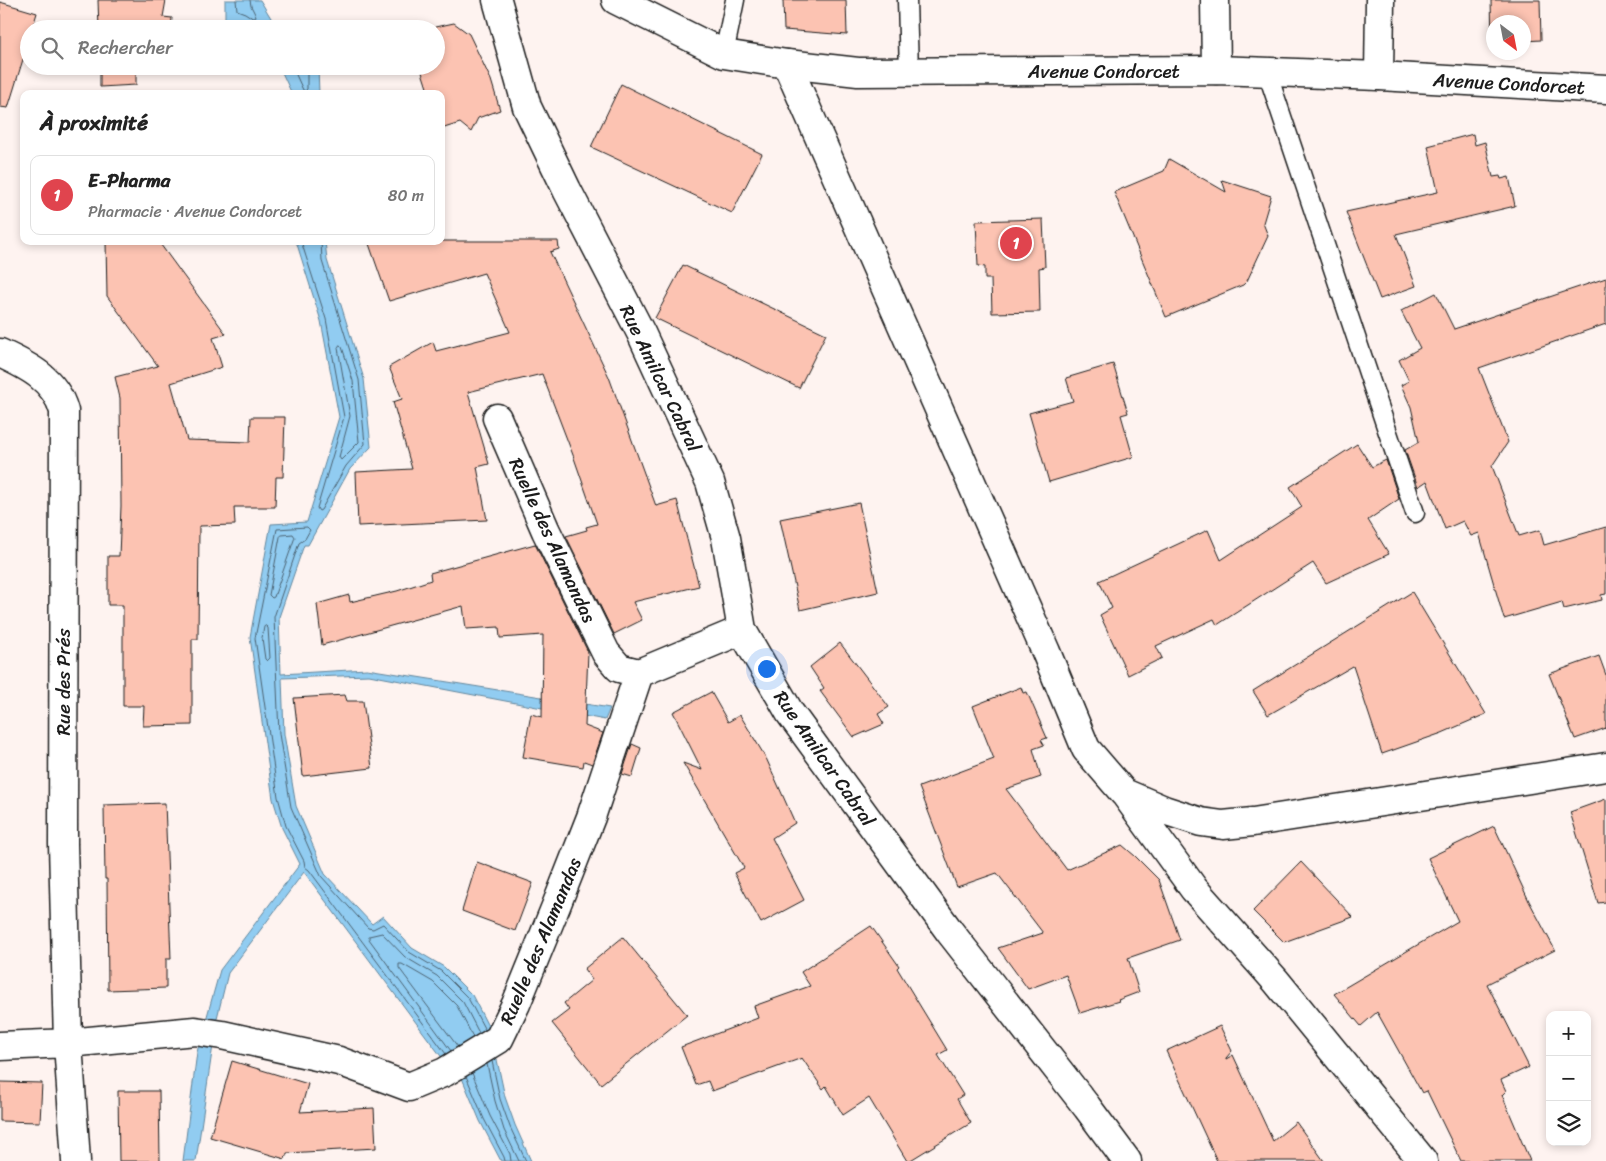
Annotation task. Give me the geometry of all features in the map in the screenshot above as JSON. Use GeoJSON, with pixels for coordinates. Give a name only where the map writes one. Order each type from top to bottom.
{"type":"FeatureCollection","features":[{"type":"Feature","properties":{"kind":"street","name":"Rue Amilcar Cabral"},"geometry":{"type":"LineString","coordinates":[[497,0],[527,107],[567,190],[641,333],[710,482],[726,538],[742,630],[801,729],[950,932],[1087,1107],[1126,1161]]}},
{"type":"Feature","properties":{"kind":"street","name":"Avenue Condorcet"},"geometry":{"type":"LineString","coordinates":[[616,0],[724,54],[787,64],[858,72],[1216,70],[1379,76],[1606,89]]}},
{"type":"Feature","properties":{"kind":"street"},"geometry":{"type":"LineString","coordinates":[[1215,0],[1216,70]]}},
{"type":"Feature","properties":{"kind":"street"},"geometry":{"type":"LineString","coordinates":[[1379,76],[1380,0]]}},
{"type":"Feature","properties":{"kind":"street"},"geometry":{"type":"LineString","coordinates":[[787,64],[1038,634],[1086,749],[1124,792],[1194,889],[1276,981],[1423,1161]]}},
{"type":"Feature","properties":{"kind":"street","name":"Rue des Prés"},"geometry":{"type":"LineString","coordinates":[[0,353],[23,364],[50,384],[60,398],[64,411],[63,844],[68,1043],[76,1161]]}},
{"type":"Feature","properties":{"kind":"street","name":"Ruelle des Alamandas"},"geometry":{"type":"LineString","coordinates":[[0,1046],[68,1043],[195,1031],[222,1035],[339,1062],[409,1087],[445,1072],[499,1039],[591,817],[639,673],[619,668],[606,653],[546,531],[497,418]]}},
{"type":"Feature","properties":{"kind":"street"},"geometry":{"type":"LineString","coordinates":[[639,673],[742,630]]}},
{"type":"Feature","properties":{"kind":"street"},"geometry":{"type":"LineString","coordinates":[[1124,792],[1164,810],[1201,822],[1223,825],[1253,822],[1606,767]]}},
{"type":"Feature","properties":{"kind":"lane"},"geometry":{"type":"LineString","coordinates":[[724,54],[735,0]]}},
{"type":"Feature","properties":{"kind":"lane"},"geometry":{"type":"LineString","coordinates":[[907,0],[909,72]]}},
{"type":"Feature","properties":{"kind":"lane"},"geometry":{"type":"LineString","coordinates":[[1267,72],[1415,513]]}},
{"type":"Feature","properties":{"kind":"water"},"geometry":{"type":"Polygon","coordinates":[[[225,0],[260,0],[272,20],[229,20],[225,19],[225,0]]]}},
{"type":"Feature","properties":{"kind":"water"},"geometry":{"type":"Polygon","coordinates":[[[283,75],[318,75],[319,90],[290,90],[283,75]]]}},
{"type":"Feature","properties":{"kind":"water"},"geometry":{"type":"Polygon","coordinates":[[[297,245],[325,245],[327,260],[364,379],[371,447],[350,469],[308,545],[304,545],[279,617],[281,674],[367,669],[610,708],[605,720],[369,675],[282,678],[284,734],[296,806],[325,874],[372,924],[383,916],[412,948],[444,967],[472,995],[491,1032],[505,1097],[531,1161],[501,1161],[480,1121],[462,1078],[446,1063],[304,872],[228,973],[217,1018],[196,1161],[183,1161],[197,1052],[220,970],[300,864],[282,828],[273,799],[250,637],[271,524],[307,522],[339,417],[321,321],[297,245]]]}},
{"type":"Feature","properties":{"kind":"building"},"geometry":{"type":"Polygon","coordinates":[[[98,0],[166,0],[163,17],[172,18],[172,20],[99,20],[98,0]]]}},
{"type":"Feature","properties":{"kind":"building"},"geometry":{"type":"Polygon","coordinates":[[[783,0],[846,0],[847,35],[784,30],[783,0]]]}},
{"type":"Feature","properties":{"kind":"building"},"geometry":{"type":"Polygon","coordinates":[[[1491,0],[1540,0],[1541,40],[1531,41],[1531,15],[1491,15],[1491,0]]]}},
{"type":"Feature","properties":{"kind":"building"},"geometry":{"type":"Polygon","coordinates":[[[0,2],[37,13],[35,20],[20,20],[20,69],[8,108],[0,107],[0,2]]]}},
{"type":"Feature","properties":{"kind":"building"},"geometry":{"type":"Polygon","coordinates":[[[454,23],[469,34],[491,80],[500,110],[478,118],[471,132],[460,123],[445,128],[445,90],[428,90],[423,75],[445,75],[445,25],[454,23]]]}},
{"type":"Feature","properties":{"kind":"building"},"geometry":{"type":"Polygon","coordinates":[[[100,75],[136,75],[136,85],[100,87],[100,75]]]}},
{"type":"Feature","properties":{"kind":"building"},"geometry":{"type":"Polygon","coordinates":[[[621,84],[762,154],[732,213],[591,147],[621,84]]]}},
{"type":"Feature","properties":{"kind":"building"},"geometry":{"type":"Polygon","coordinates":[[[1473,134],[1475,145],[1485,142],[1493,177],[1500,176],[1501,179],[1509,177],[1515,206],[1396,234],[1416,286],[1380,299],[1346,212],[1438,192],[1428,146],[1473,134]]]}},
{"type":"Feature","properties":{"kind":"building"},"geometry":{"type":"Polygon","coordinates":[[[1169,159],[1226,192],[1222,180],[1271,196],[1263,223],[1268,236],[1247,281],[1243,285],[1166,317],[1114,192],[1164,171],[1169,159]]]}},
{"type":"Feature","properties":{"kind":"building"},"geometry":{"type":"Polygon","coordinates":[[[1043,219],[1045,267],[1039,268],[1040,312],[992,313],[991,279],[985,279],[985,267],[978,266],[976,221],[1043,219]]]}},
{"type":"Feature","properties":{"kind":"building"},"geometry":{"type":"Polygon","coordinates":[[[445,241],[558,241],[559,249],[550,252],[609,377],[656,506],[677,500],[699,586],[633,602],[642,620],[614,634],[566,536],[587,530],[586,527],[597,524],[542,374],[468,392],[489,464],[477,467],[487,520],[358,526],[356,472],[412,469],[393,402],[402,399],[389,367],[433,342],[436,351],[510,332],[484,273],[389,301],[369,245],[445,245],[445,241]]]}},
{"type":"Feature","properties":{"kind":"building"},"geometry":{"type":"Polygon","coordinates":[[[106,245],[161,245],[226,334],[213,338],[222,367],[171,383],[187,440],[250,442],[251,417],[285,417],[283,477],[276,477],[275,507],[234,507],[235,525],[199,526],[198,639],[192,639],[192,725],[143,726],[144,706],[123,706],[123,605],[108,605],[108,556],[119,556],[121,506],[120,398],[115,377],[158,366],[107,296],[106,245]]]}},
{"type":"Feature","properties":{"kind":"building"},"geometry":{"type":"Polygon","coordinates":[[[683,265],[826,334],[799,388],[655,318],[683,265]]]}},
{"type":"Feature","properties":{"kind":"building"},"geometry":{"type":"Polygon","coordinates":[[[1606,278],[1606,324],[1479,368],[1508,442],[1492,466],[1519,536],[1540,530],[1544,545],[1606,527],[1606,594],[1601,595],[1602,600],[1564,609],[1562,602],[1504,619],[1479,533],[1471,536],[1463,521],[1445,529],[1427,481],[1418,487],[1405,450],[1419,442],[1411,407],[1401,385],[1409,381],[1399,360],[1420,348],[1401,311],[1436,293],[1454,329],[1606,278]]]}},
{"type":"Feature","properties":{"kind":"building"},"geometry":{"type":"Polygon","coordinates":[[[1113,364],[1128,413],[1121,415],[1133,457],[1049,482],[1029,413],[1073,401],[1066,378],[1113,364]]]}},
{"type":"Feature","properties":{"kind":"building"},"geometry":{"type":"Polygon","coordinates":[[[1357,444],[1372,467],[1386,460],[1399,499],[1368,520],[1389,554],[1326,583],[1313,563],[1217,625],[1214,619],[1156,646],[1162,658],[1128,675],[1100,615],[1112,608],[1099,581],[1208,530],[1221,560],[1302,507],[1290,487],[1357,444]]]}},
{"type":"Feature","properties":{"kind":"building"},"geometry":{"type":"Polygon","coordinates":[[[859,503],[878,592],[800,610],[780,519],[859,503]]]}},
{"type":"Feature","properties":{"kind":"building"},"geometry":{"type":"Polygon","coordinates":[[[535,544],[588,652],[585,726],[603,733],[592,764],[584,761],[583,767],[523,757],[531,714],[542,717],[543,635],[500,638],[499,627],[466,629],[463,606],[322,645],[317,604],[349,595],[350,602],[397,591],[431,580],[430,573],[535,544]]]}},
{"type":"Feature","properties":{"kind":"building"},"geometry":{"type":"Polygon","coordinates":[[[1412,592],[1486,714],[1442,733],[1382,754],[1353,666],[1268,715],[1253,691],[1412,592]]]}},
{"type":"Feature","properties":{"kind":"building"},"geometry":{"type":"Polygon","coordinates":[[[840,643],[889,707],[878,714],[884,724],[854,737],[820,691],[824,688],[810,667],[840,643]]]}},
{"type":"Feature","properties":{"kind":"building"},"geometry":{"type":"Polygon","coordinates":[[[1599,656],[1606,675],[1606,728],[1575,739],[1549,674],[1599,656]]]}},
{"type":"Feature","properties":{"kind":"building"},"geometry":{"type":"Polygon","coordinates":[[[1021,687],[1023,693],[1027,692],[1047,738],[1041,740],[1044,745],[1033,749],[1041,777],[1006,789],[1067,870],[1122,845],[1135,856],[1159,880],[1180,940],[1128,958],[1139,992],[1119,1001],[1080,1013],[1066,975],[1028,989],[998,948],[1043,933],[997,873],[957,887],[919,787],[994,759],[973,706],[1021,687]]]}},
{"type":"Feature","properties":{"kind":"building"},"geometry":{"type":"Polygon","coordinates":[[[711,692],[728,722],[740,715],[766,758],[795,823],[772,838],[804,900],[761,923],[734,873],[744,868],[683,763],[702,770],[673,712],[711,692]]]}},
{"type":"Feature","properties":{"kind":"building"},"geometry":{"type":"Polygon","coordinates":[[[345,695],[347,701],[363,701],[372,768],[303,776],[294,698],[345,695]]]}},
{"type":"Feature","properties":{"kind":"building"},"geometry":{"type":"Polygon","coordinates":[[[632,744],[641,748],[632,777],[622,774],[632,744]]]}},
{"type":"Feature","properties":{"kind":"building"},"geometry":{"type":"Polygon","coordinates":[[[1606,799],[1606,902],[1598,903],[1570,812],[1606,799]]]}},
{"type":"Feature","properties":{"kind":"building"},"geometry":{"type":"Polygon","coordinates":[[[165,803],[171,959],[166,959],[166,988],[108,990],[104,805],[165,803]]]}},
{"type":"Feature","properties":{"kind":"building"},"geometry":{"type":"Polygon","coordinates":[[[1494,826],[1529,901],[1555,950],[1487,984],[1529,1067],[1501,1080],[1506,1091],[1502,1095],[1530,1161],[1461,1161],[1427,1091],[1422,1093],[1377,1012],[1361,1026],[1334,994],[1458,921],[1428,858],[1494,826]]]}},
{"type":"Feature","properties":{"kind":"building"},"geometry":{"type":"Polygon","coordinates":[[[477,862],[533,883],[515,931],[462,911],[477,862]]]}},
{"type":"Feature","properties":{"kind":"building"},"geometry":{"type":"Polygon","coordinates":[[[1301,862],[1353,917],[1284,942],[1253,911],[1301,862]]]}},
{"type":"Feature","properties":{"kind":"building"},"geometry":{"type":"Polygon","coordinates":[[[871,926],[899,966],[897,968],[947,1050],[938,1055],[963,1095],[957,1099],[971,1123],[909,1161],[907,1161],[869,1098],[843,1115],[826,1086],[823,1089],[802,1058],[712,1091],[708,1081],[696,1085],[681,1047],[758,1018],[754,1006],[810,986],[801,972],[871,926]]]}},
{"type":"Feature","properties":{"kind":"building"},"geometry":{"type":"Polygon","coordinates":[[[623,937],[687,1015],[601,1084],[552,1023],[569,1010],[564,1003],[592,980],[584,969],[623,937]]]}},
{"type":"Feature","properties":{"kind":"building"},"geometry":{"type":"Polygon","coordinates":[[[1220,1026],[1232,1051],[1226,1059],[1233,1055],[1273,1141],[1296,1122],[1324,1161],[1217,1161],[1166,1051],[1220,1026]]]}},
{"type":"Feature","properties":{"kind":"building"},"geometry":{"type":"Polygon","coordinates":[[[232,1061],[308,1084],[300,1112],[374,1108],[376,1148],[287,1153],[285,1159],[210,1137],[232,1061]]]}},
{"type":"Feature","properties":{"kind":"building"},"geometry":{"type":"Polygon","coordinates":[[[0,1082],[42,1083],[40,1122],[0,1121],[0,1082]]]}},
{"type":"Feature","properties":{"kind":"building"},"geometry":{"type":"Polygon","coordinates":[[[118,1091],[159,1091],[160,1161],[119,1161],[118,1091]]]}},
{"type":"Feature","properties":{"kind":"place","name":"E-Pharma"},"geometry":{"type":"Point","coordinates":[1016,243]}}]}
